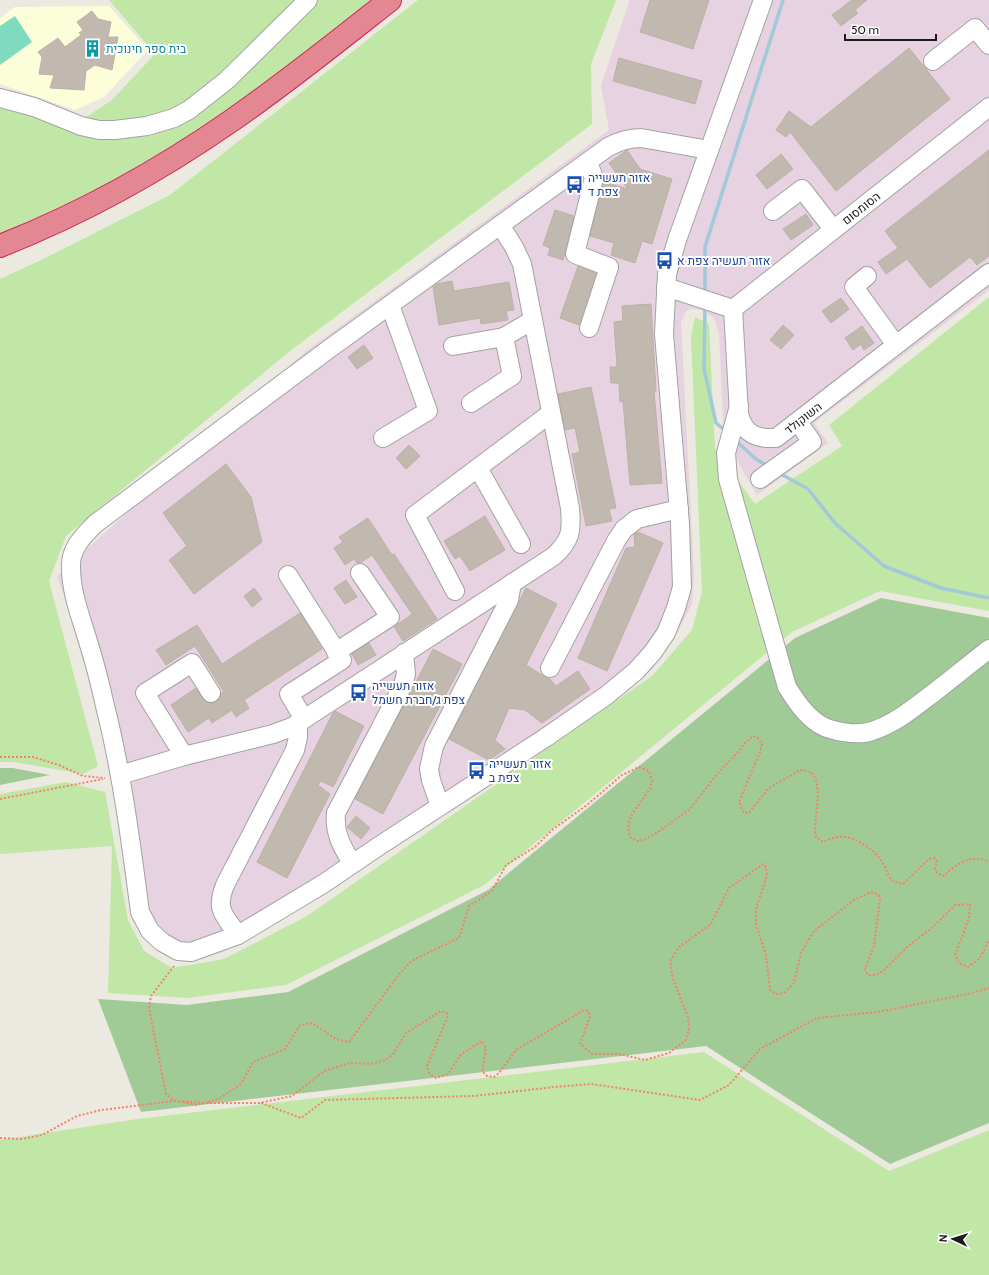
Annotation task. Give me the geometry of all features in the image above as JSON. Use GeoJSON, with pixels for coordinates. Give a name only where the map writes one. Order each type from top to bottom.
{"type":"FeatureCollection","features":[{"type":"Feature","properties":{"kind":"highway"},"geometry":{"type":"LineString","coordinates":[[0,246],[47,227],[96,202],[192,147],[278,87],[390,0]]}},
{"type":"Feature","properties":{"kind":"street"},"geometry":{"type":"LineString","coordinates":[[0,98],[34,107],[80,126],[99,130],[116,130],[147,126],[174,118],[194,107],[226,80],[308,0]]}},
{"type":"Feature","properties":{"kind":"street"},"geometry":{"type":"LineString","coordinates":[[709,150],[641,138],[631,138],[620,141],[588,162],[329,349],[95,524],[82,538],[73,551],[71,566],[73,591],[96,668],[113,777],[140,912],[150,931],[162,942],[178,951],[191,952],[238,935],[324,884],[352,864],[545,738],[607,695],[636,671],[653,652],[666,633],[676,608],[682,587],[682,551],[664,334],[667,274],[677,240],[709,150],[762,0]]}},
{"type":"Feature","properties":{"kind":"street"},"geometry":{"type":"LineString","coordinates":[[933,61],[975,28],[989,45]]}},
{"type":"Feature","properties":{"kind":"street","name":"הסומסום"},"geometry":{"type":"LineString","coordinates":[[733,309],[989,107]]}},
{"type":"Feature","properties":{"kind":"street"},"geometry":{"type":"LineString","coordinates":[[588,162],[594,178],[575,254],[609,267],[589,328]]}},
{"type":"Feature","properties":{"kind":"street"},"geometry":{"type":"LineString","coordinates":[[773,211],[802,189],[833,229]]}},
{"type":"Feature","properties":{"kind":"street"},"geometry":{"type":"LineString","coordinates":[[113,777],[184,756],[273,734],[292,727],[554,556],[564,546],[572,525],[570,508],[522,264],[514,247],[500,226]]}},
{"type":"Feature","properties":{"kind":"street","name":"השוקולד"},"geometry":{"type":"LineString","coordinates":[[733,309],[741,422],[747,431],[755,436],[776,438],[989,273]]}},
{"type":"Feature","properties":{"kind":"street"},"geometry":{"type":"LineString","coordinates":[[867,276],[854,287],[896,345]]}},
{"type":"Feature","properties":{"kind":"street"},"geometry":{"type":"LineString","coordinates":[[666,287],[733,309]]}},
{"type":"Feature","properties":{"kind":"street"},"geometry":{"type":"LineString","coordinates":[[383,438],[428,411],[390,305]]}},
{"type":"Feature","properties":{"kind":"street"},"geometry":{"type":"LineString","coordinates":[[453,346],[504,337],[533,320]]}},
{"type":"Feature","properties":{"kind":"street"},"geometry":{"type":"LineString","coordinates":[[471,403],[512,376],[504,337]]}},
{"type":"Feature","properties":{"kind":"street"},"geometry":{"type":"LineString","coordinates":[[739,406],[726,453],[728,479],[787,687],[802,709],[820,724],[836,731],[856,733],[871,732],[890,724],[907,714],[989,649]]}},
{"type":"Feature","properties":{"kind":"street"},"geometry":{"type":"LineString","coordinates":[[455,591],[415,515],[551,413]]}},
{"type":"Feature","properties":{"kind":"street"},"geometry":{"type":"LineString","coordinates":[[760,478],[812,442],[798,422]]}},
{"type":"Feature","properties":{"kind":"street"},"geometry":{"type":"LineString","coordinates":[[478,468],[522,544]]}},
{"type":"Feature","properties":{"kind":"street"},"geometry":{"type":"LineString","coordinates":[[550,668],[616,541],[624,529],[637,519],[679,509]]}},
{"type":"Feature","properties":{"kind":"street"},"geometry":{"type":"LineString","coordinates":[[336,652],[390,617],[360,573]]}},
{"type":"Feature","properties":{"kind":"street"},"geometry":{"type":"LineString","coordinates":[[238,935],[220,908],[220,897],[295,750],[301,721],[289,694],[342,660],[288,575]]}},
{"type":"Feature","properties":{"kind":"street"},"geometry":{"type":"LineString","coordinates":[[440,806],[431,780],[429,769],[434,746],[509,600],[512,583]]}},
{"type":"Feature","properties":{"kind":"street"},"geometry":{"type":"LineString","coordinates":[[352,864],[338,838],[335,824],[336,813],[403,685],[406,674],[404,654]]}},
{"type":"Feature","properties":{"kind":"street"},"geometry":{"type":"LineString","coordinates":[[184,756],[145,693],[192,663],[211,693]]}},
{"type":"Feature","properties":{"kind":"path"},"geometry":{"type":"LineString","coordinates":[[205,1103],[220,1098],[241,1084],[253,1062],[285,1049],[300,1026],[312,1023],[336,1039],[349,1042],[400,973],[411,961],[459,938],[469,906],[492,891],[506,865],[535,847],[552,830],[587,805],[622,775],[639,767],[649,771],[652,781],[650,789],[632,814],[628,824],[630,837],[637,841],[644,840],[658,832],[690,808],[718,773],[753,736],[758,738],[762,744],[739,802],[744,813],[749,813],[769,788],[800,770],[806,771],[811,772],[816,779],[818,792],[814,830],[816,837],[823,842],[838,837],[858,841],[872,851],[881,860],[890,879],[896,883],[904,884],[929,859],[935,858],[937,862],[935,868],[937,874],[944,876],[949,870],[971,858],[989,862]]}},
{"type":"Feature","properties":{"kind":"path"},"geometry":{"type":"LineString","coordinates":[[0,757],[33,757],[59,765],[83,776],[113,777]]}},
{"type":"Feature","properties":{"kind":"path"},"geometry":{"type":"LineString","coordinates":[[0,799],[113,777]]}},
{"type":"Feature","properties":{"kind":"path"},"geometry":{"type":"LineString","coordinates":[[0,1138],[22,1139],[42,1135],[77,1116],[101,1110],[175,1101],[205,1103],[260,1103],[292,1096],[324,1071],[350,1064],[372,1064],[386,1060],[393,1054],[406,1033],[441,1011],[447,1012],[447,1018],[427,1066],[429,1073],[436,1078],[448,1074],[461,1054],[482,1041],[486,1048],[482,1071],[487,1076],[494,1077],[500,1073],[516,1050],[584,1010],[588,1012],[590,1016],[580,1044],[592,1054],[619,1054],[645,1060],[669,1053],[686,1040],[689,1029],[688,1017],[673,979],[670,961],[679,947],[711,924],[729,888],[763,864],[766,867],[767,874],[756,910],[756,924],[766,955],[770,990],[776,994],[784,993],[794,983],[801,953],[814,931],[854,900],[871,892],[878,894],[880,899],[874,946],[865,969],[868,975],[876,975],[883,972],[907,946],[932,927],[955,905],[970,904],[969,918],[955,955],[959,963],[968,967],[980,958],[989,940]]}},
{"type":"Feature","properties":{"kind":"path"},"geometry":{"type":"LineString","coordinates":[[174,964],[151,996],[149,1008],[166,1094],[175,1101]]}},
{"type":"Feature","properties":{"kind":"path"},"geometry":{"type":"LineString","coordinates":[[260,1103],[302,1118],[325,1100],[474,1096],[592,1084],[700,1100],[729,1085],[760,1049],[817,1018],[878,1012],[968,994],[989,988]]}},
{"type":"Feature","properties":{"kind":"shaded area"},"geometry":{"type":"Polygon","coordinates":[[[630,0],[989,0],[989,290],[814,423],[828,443],[757,495],[724,438],[719,333],[714,318],[702,310],[691,309],[686,311],[681,322],[694,574],[692,604],[678,631],[659,659],[604,708],[387,852],[251,938],[225,951],[206,956],[153,944],[114,776],[96,688],[57,576],[305,352],[609,130],[601,85],[630,0]]]}},
{"type":"Feature","properties":{"kind":"shaded area"},"geometry":{"type":"Polygon","coordinates":[[[109,6],[148,50],[104,97],[75,110],[0,84],[0,18],[15,7],[109,6]]]}},
{"type":"Feature","properties":{"kind":"green space"},"geometry":{"type":"Polygon","coordinates":[[[109,0],[297,0],[221,75],[198,95],[171,111],[146,118],[115,122],[100,122],[83,119],[112,100],[155,54],[109,0]]]}},
{"type":"Feature","properties":{"kind":"green space"},"geometry":{"type":"Polygon","coordinates":[[[319,0],[378,0],[267,87],[146,165],[88,194],[17,227],[0,233],[0,105],[149,133],[319,0]]]}},
{"type":"Feature","properties":{"kind":"green space"},"geometry":{"type":"Polygon","coordinates":[[[418,0],[616,0],[591,64],[592,124],[290,351],[66,536],[49,581],[98,766],[83,774],[14,762],[0,762],[0,279],[170,195],[418,0]]]}},
{"type":"Feature","properties":{"kind":"green space"},"geometry":{"type":"Polygon","coordinates":[[[15,16],[32,42],[0,65],[0,26],[15,16]]]}},
{"type":"Feature","properties":{"kind":"green space"},"geometry":{"type":"Polygon","coordinates":[[[989,297],[989,611],[880,591],[792,632],[484,885],[286,985],[187,998],[108,993],[112,846],[0,854],[0,794],[66,782],[105,792],[128,920],[144,951],[172,968],[224,959],[307,916],[652,676],[692,630],[702,592],[691,337],[695,317],[709,324],[715,449],[755,504],[842,446],[829,425],[989,297]]]}},
{"type":"Feature","properties":{"kind":"green space"},"geometry":{"type":"Polygon","coordinates":[[[881,598],[989,618],[989,1123],[890,1164],[706,1046],[141,1112],[98,999],[187,1005],[288,992],[488,890],[795,638],[881,598]]]}},
{"type":"Feature","properties":{"kind":"green space"},"geometry":{"type":"Polygon","coordinates":[[[0,768],[13,768],[50,775],[0,785],[0,768]]]}},
{"type":"Feature","properties":{"kind":"green space"},"geometry":{"type":"Polygon","coordinates":[[[704,1052],[889,1171],[989,1130],[989,1275],[0,1275],[0,1140],[137,1119],[704,1052]]]}},
{"type":"Feature","properties":{"kind":"building"},"geometry":{"type":"Polygon","coordinates":[[[650,0],[709,0],[693,49],[640,32],[650,0]]]}},
{"type":"Feature","properties":{"kind":"building"},"geometry":{"type":"Polygon","coordinates":[[[852,0],[867,0],[855,10],[858,13],[841,26],[832,15],[852,0]]]}},
{"type":"Feature","properties":{"kind":"building","name":"בית ספר חינוכית"},"geometry":{"type":"Polygon","coordinates":[[[92,11],[98,19],[111,22],[108,37],[118,37],[112,70],[95,65],[86,71],[84,90],[50,88],[54,75],[39,74],[42,57],[38,52],[58,38],[65,47],[81,35],[79,33],[83,30],[77,22],[92,11]]]}},
{"type":"Feature","properties":{"kind":"building"},"geometry":{"type":"Polygon","coordinates":[[[909,48],[950,99],[836,191],[790,132],[786,137],[776,130],[789,111],[811,127],[909,48]]]}},
{"type":"Feature","properties":{"kind":"building"},"geometry":{"type":"Polygon","coordinates":[[[619,58],[702,81],[695,104],[613,81],[619,58]]]}},
{"type":"Feature","properties":{"kind":"building"},"geometry":{"type":"Polygon","coordinates":[[[627,150],[640,169],[672,179],[652,244],[642,241],[635,263],[611,255],[614,243],[590,236],[604,182],[628,189],[609,163],[627,150]]]}},
{"type":"Feature","properties":{"kind":"building"},"geometry":{"type":"Polygon","coordinates":[[[989,150],[989,256],[977,265],[970,257],[930,288],[907,259],[886,274],[878,262],[898,248],[885,231],[989,150]]]}},
{"type":"Feature","properties":{"kind":"building"},"geometry":{"type":"Polygon","coordinates":[[[781,154],[793,169],[767,189],[756,175],[781,154]]]}},
{"type":"Feature","properties":{"kind":"building"},"geometry":{"type":"Polygon","coordinates":[[[555,210],[574,216],[563,260],[548,255],[550,248],[543,245],[555,210]]]}},
{"type":"Feature","properties":{"kind":"building"},"geometry":{"type":"Polygon","coordinates":[[[806,214],[813,225],[791,240],[783,229],[806,214]]]}},
{"type":"Feature","properties":{"kind":"building"},"geometry":{"type":"Polygon","coordinates":[[[578,266],[596,273],[579,325],[560,318],[578,266]]]}},
{"type":"Feature","properties":{"kind":"building"},"geometry":{"type":"Polygon","coordinates":[[[452,281],[454,291],[509,282],[514,310],[506,311],[508,320],[481,324],[480,318],[439,325],[433,287],[437,284],[452,281]]]}},
{"type":"Feature","properties":{"kind":"building"},"geometry":{"type":"Polygon","coordinates":[[[841,298],[849,309],[831,323],[822,311],[841,298]]]}},
{"type":"Feature","properties":{"kind":"building"},"geometry":{"type":"Polygon","coordinates":[[[651,304],[656,391],[654,391],[662,483],[630,485],[623,401],[620,402],[619,383],[611,383],[610,367],[617,367],[614,322],[623,321],[622,306],[651,304]]]}},
{"type":"Feature","properties":{"kind":"building"},"geometry":{"type":"Polygon","coordinates":[[[783,325],[794,335],[781,349],[770,340],[783,325]]]}},
{"type":"Feature","properties":{"kind":"building"},"geometry":{"type":"Polygon","coordinates":[[[862,326],[874,343],[864,350],[861,344],[853,350],[845,338],[862,326]]]}},
{"type":"Feature","properties":{"kind":"building"},"geometry":{"type":"Polygon","coordinates":[[[364,345],[373,358],[357,369],[348,357],[364,345]]]}},
{"type":"Feature","properties":{"kind":"building"},"geometry":{"type":"Polygon","coordinates":[[[591,387],[616,508],[609,509],[612,521],[586,526],[572,454],[580,452],[575,428],[565,430],[558,394],[591,387]]]}},
{"type":"Feature","properties":{"kind":"building"},"geometry":{"type":"Polygon","coordinates":[[[409,445],[420,456],[406,469],[396,458],[409,445]]]}},
{"type":"Feature","properties":{"kind":"building"},"geometry":{"type":"Polygon","coordinates":[[[226,464],[251,497],[262,542],[194,594],[169,560],[187,546],[163,513],[226,464]]]}},
{"type":"Feature","properties":{"kind":"building"},"geometry":{"type":"Polygon","coordinates":[[[485,516],[505,550],[470,571],[460,556],[455,559],[444,541],[485,516]]]}},
{"type":"Feature","properties":{"kind":"building"},"geometry":{"type":"Polygon","coordinates":[[[368,518],[437,619],[403,641],[394,627],[412,614],[372,555],[360,563],[357,563],[354,559],[345,565],[334,548],[343,542],[339,537],[368,518]]]}},
{"type":"Feature","properties":{"kind":"building"},"geometry":{"type":"Polygon","coordinates":[[[638,532],[663,543],[607,671],[578,658],[626,548],[635,547],[634,534],[638,532]]]}},
{"type":"Feature","properties":{"kind":"building"},"geometry":{"type":"Polygon","coordinates":[[[346,580],[357,597],[345,604],[334,588],[346,580]]]}},
{"type":"Feature","properties":{"kind":"building"},"geometry":{"type":"Polygon","coordinates":[[[254,588],[262,599],[252,607],[244,596],[254,588]]]}},
{"type":"Feature","properties":{"kind":"building"},"geometry":{"type":"Polygon","coordinates":[[[526,588],[557,604],[526,665],[550,679],[556,686],[578,671],[590,689],[542,723],[525,710],[509,708],[495,740],[505,749],[489,760],[449,739],[526,588]]]}},
{"type":"Feature","properties":{"kind":"building"},"geometry":{"type":"Polygon","coordinates":[[[300,613],[322,649],[244,700],[249,708],[236,717],[232,710],[212,723],[209,718],[188,732],[171,705],[196,688],[207,703],[217,702],[221,694],[224,692],[195,646],[166,665],[156,650],[197,625],[222,664],[300,613]]]}},
{"type":"Feature","properties":{"kind":"building"},"geometry":{"type":"Polygon","coordinates":[[[369,643],[376,655],[358,665],[352,654],[369,643]]]}},
{"type":"Feature","properties":{"kind":"building"},"geometry":{"type":"Polygon","coordinates":[[[433,649],[462,664],[383,814],[355,799],[433,649]]]}},
{"type":"Feature","properties":{"kind":"building"},"geometry":{"type":"Polygon","coordinates":[[[335,711],[364,726],[333,787],[321,781],[318,785],[330,794],[287,878],[257,862],[335,711]]]}},
{"type":"Feature","properties":{"kind":"building"},"geometry":{"type":"Polygon","coordinates":[[[356,816],[370,828],[361,839],[347,827],[356,816]]]}},
{"type":"Feature","properties":{"kind":"waterway"},"geometry":{"type":"LineString","coordinates":[[705,295],[705,247],[783,0]]}},
{"type":"Feature","properties":{"kind":"waterway"},"geometry":{"type":"LineString","coordinates":[[705,305],[704,369],[716,423],[726,431]]}},
{"type":"Feature","properties":{"kind":"waterway"},"geometry":{"type":"LineString","coordinates":[[735,440],[756,459],[769,467]]}},
{"type":"Feature","properties":{"kind":"waterway"},"geometry":{"type":"LineString","coordinates":[[779,473],[808,489],[835,523],[884,566],[941,588],[989,598]]}},
{"type":"Feature","properties":{"kind":"place","name":"בית ספר חינוכית"},"geometry":{"type":"Point","coordinates":[93,48]}},
{"type":"Feature","properties":{"kind":"place","name":"אזור תעשייה צפת ד"},"geometry":{"type":"Point","coordinates":[575,184]}},
{"type":"Feature","properties":{"kind":"place","name":"אזור תעשיה צפת א"},"geometry":{"type":"Point","coordinates":[664,260]}},
{"type":"Feature","properties":{"kind":"place","name":"אזור תעשייה צפת ג/חברת חשמל"},"geometry":{"type":"Point","coordinates":[359,692]}},
{"type":"Feature","properties":{"kind":"place","name":"אזור תעשייה צפת ב"},"geometry":{"type":"Point","coordinates":[476,770]}}]}
